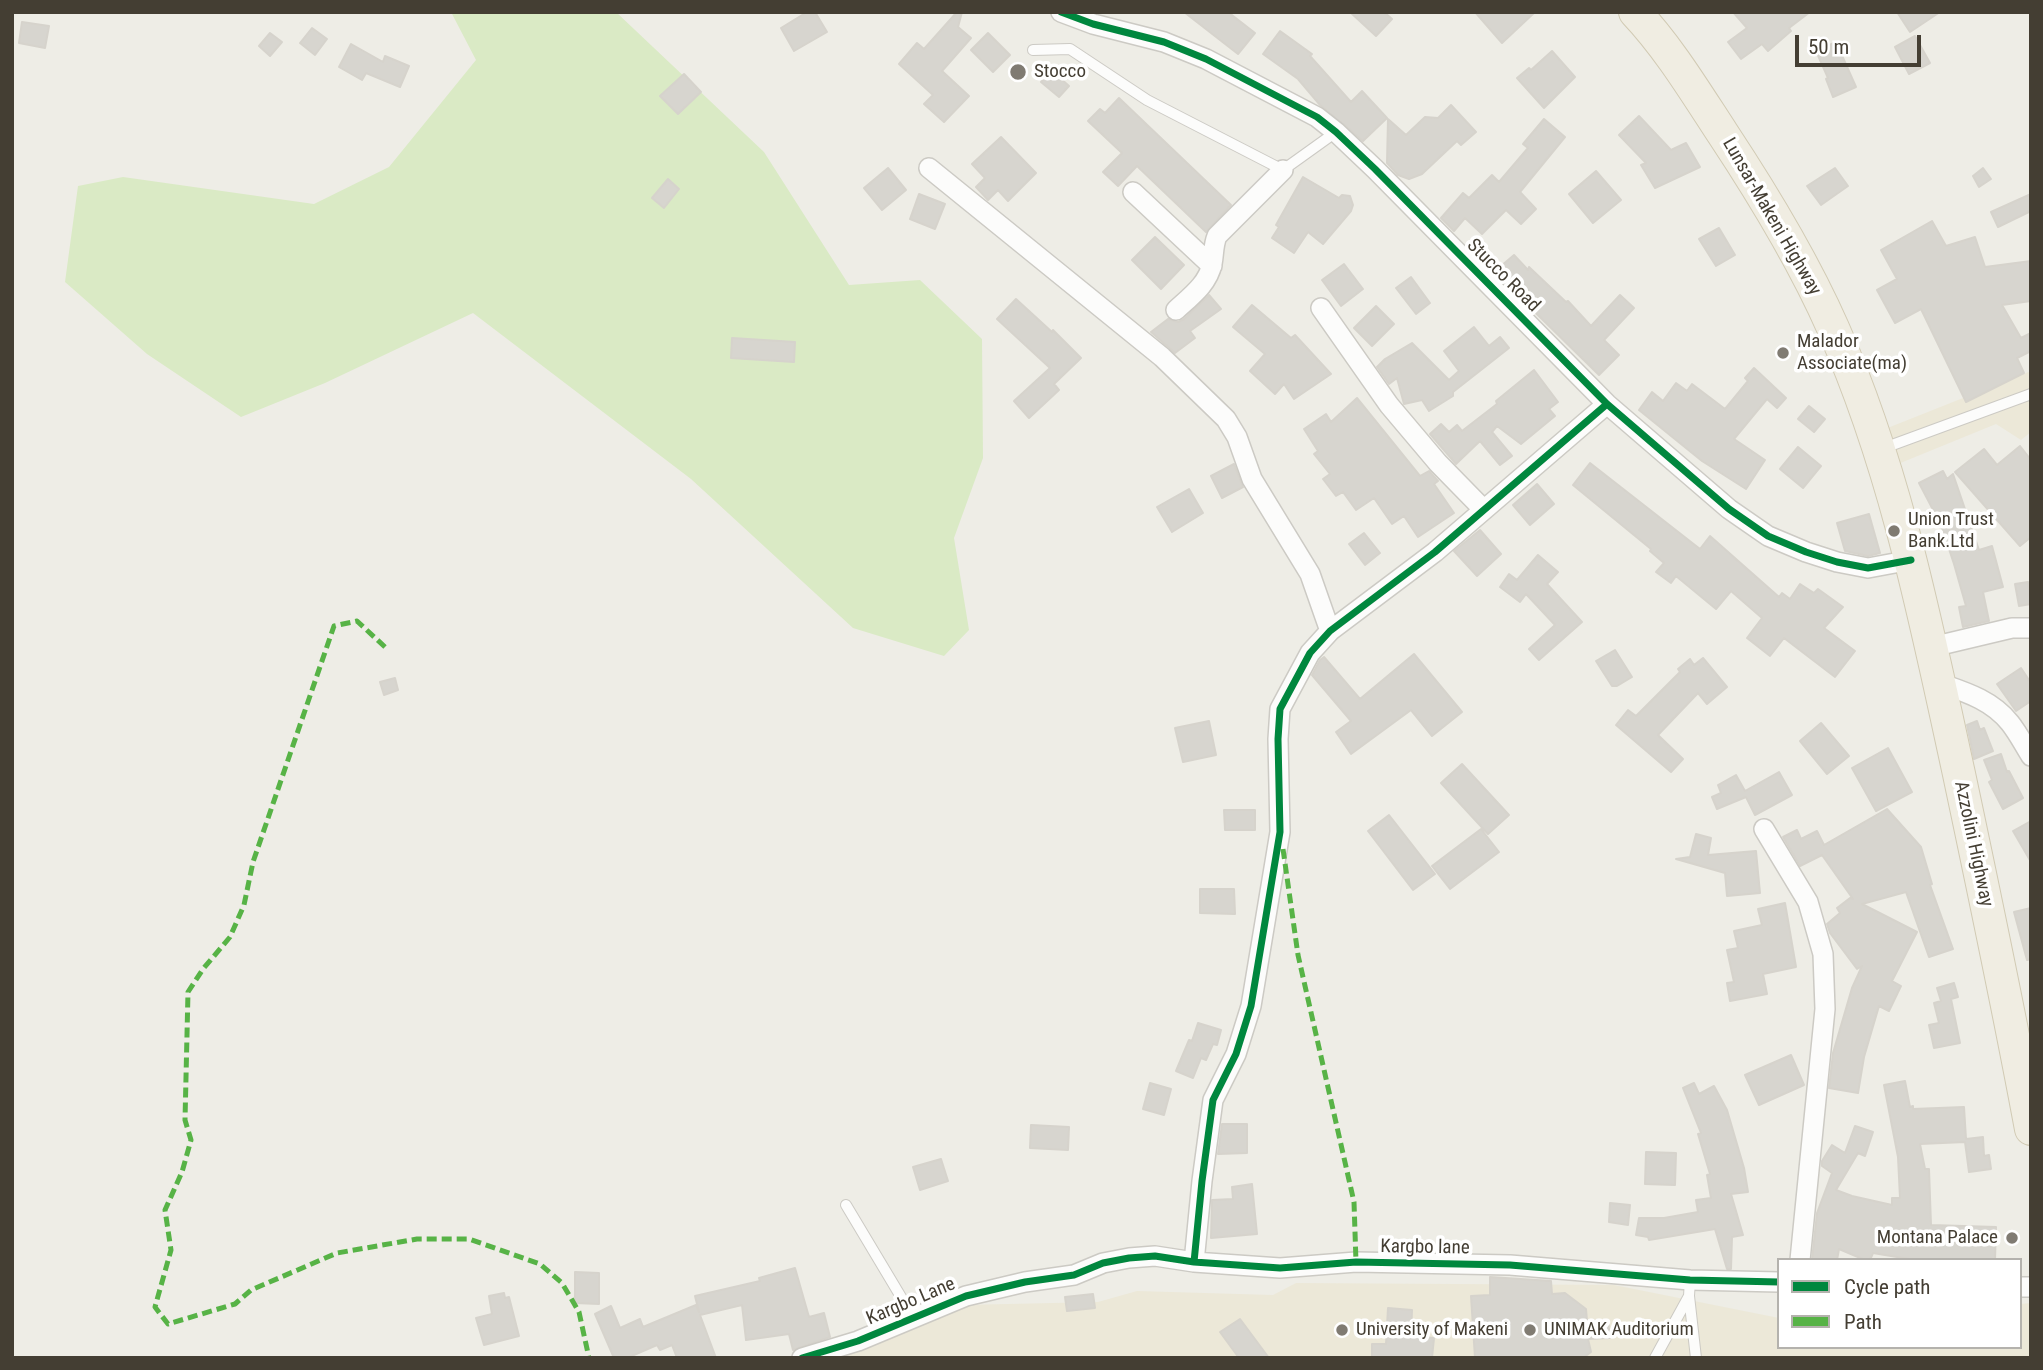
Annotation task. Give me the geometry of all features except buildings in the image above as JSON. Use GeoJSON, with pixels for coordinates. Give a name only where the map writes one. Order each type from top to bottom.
{"type":"FeatureCollection","features":[{"type":"Feature","properties":{"kind":"main road","name":"Lunsar-Makeni Highway"},"geometry":{"type":"LineString","coordinates":[[1643,15],[1749,173],[1796,251],[1833,328],[1899,513],[1911,560]]}},
{"type":"Feature","properties":{"kind":"main road","name":"Azzolini Highway"},"geometry":{"type":"LineString","coordinates":[[1911,560],[1932,647],[2031,1129]]}},
{"type":"Feature","properties":{"kind":"street","name":"Stucco Road"},"geometry":{"type":"LineString","coordinates":[[1061,12],[1093,24],[1164,42],[1206,59],[1317,117],[1336,132],[1607,404],[1729,509],[1768,536],[1837,562],[1868,568],[1911,560]]}},
{"type":"Feature","properties":{"kind":"street"},"geometry":{"type":"LineString","coordinates":[[929,168],[1162,356],[1226,419],[1237,437],[1252,479],[1310,574],[1330,631]]}},
{"type":"Feature","properties":{"kind":"street"},"geometry":{"type":"LineString","coordinates":[[1176,310],[1204,283],[1212,266],[1217,236],[1283,170]]}},
{"type":"Feature","properties":{"kind":"street"},"geometry":{"type":"LineString","coordinates":[[1133,192],[1212,266]]}},
{"type":"Feature","properties":{"kind":"street"},"geometry":{"type":"LineString","coordinates":[[1321,308],[1389,405],[1438,463],[1484,510]]}},
{"type":"Feature","properties":{"kind":"street"},"geometry":{"type":"LineString","coordinates":[[1194,1262],[1213,1100],[1236,1054],[1251,1006],[1280,832],[1280,709],[1310,653],[1330,631],[1435,552],[1607,404]]}},
{"type":"Feature","properties":{"kind":"street"},"geometry":{"type":"LineString","coordinates":[[1932,647],[2012,628],[2031,628]]}},
{"type":"Feature","properties":{"kind":"street"},"geometry":{"type":"LineString","coordinates":[[1939,683],[1971,694],[1991,705],[2010,723],[2031,756]]}},
{"type":"Feature","properties":{"kind":"street"},"geometry":{"type":"LineString","coordinates":[[1765,829],[1808,902],[1823,954],[1825,1009],[1800,1258]]}},
{"type":"Feature","properties":{"kind":"street","name":"Kargbo lane"},"geometry":{"type":"LineString","coordinates":[[1074,1275],[1103,1263],[1155,1256],[1194,1262],[1280,1268],[1356,1262],[1510,1265],[1689,1288],[1777,1282]]}},
{"type":"Feature","properties":{"kind":"street","name":"Kargbo Lane"},"geometry":{"type":"LineString","coordinates":[[802,1358],[858,1341],[966,1296],[1025,1282],[1074,1275]]}},
{"type":"Feature","properties":{"kind":"lane"},"geometry":{"type":"LineString","coordinates":[[1033,50],[1070,49],[1147,100],[1283,170],[1336,132]]}},
{"type":"Feature","properties":{"kind":"lane"},"geometry":{"type":"LineString","coordinates":[[1878,451],[2031,394]]}},
{"type":"Feature","properties":{"kind":"lane"},"geometry":{"type":"LineString","coordinates":[[846,1205],[913,1317]]}},
{"type":"Feature","properties":{"kind":"lane"},"geometry":{"type":"LineString","coordinates":[[1656,1358],[1689,1288]]}},
{"type":"Feature","properties":{"kind":"lane"},"geometry":{"type":"LineString","coordinates":[[1689,1288],[1696,1358]]}},
{"type":"Feature","properties":{"kind":"shaded area"},"geometry":{"type":"Polygon","coordinates":[[[2031,371],[2031,432],[2021,440],[1996,424],[1898,464],[1885,429],[2031,371]]]}},
{"type":"Feature","properties":{"kind":"shaded area","name":"University of Makeni"},"geometry":{"type":"Polygon","coordinates":[[[1296,1283],[1614,1285],[1777,1318],[1777,1349],[2022,1349],[2022,1304],[2031,1303],[2031,1358],[822,1358],[963,1305],[1098,1302],[1137,1291],[1273,1295],[1296,1283]]]}},
{"type":"Feature","properties":{"kind":"green space"},"geometry":{"type":"Polygon","coordinates":[[[451,12],[616,12],[764,152],[849,285],[920,280],[982,339],[983,458],[954,538],[969,630],[944,656],[853,628],[691,479],[473,313],[325,383],[241,417],[147,354],[65,282],[78,186],[123,177],[314,204],[389,167],[476,60],[451,12]]]}},
{"type":"Feature","properties":{"kind":"marked path"},"geometry":{"type":"LineString","coordinates":[[385,647],[357,621],[334,626],[253,862],[244,905],[230,937],[188,992],[185,1120],[191,1140],[182,1172],[165,1210],[171,1250],[155,1307],[168,1324],[235,1304],[251,1290],[337,1253],[417,1239],[469,1239],[540,1264],[562,1283],[579,1312],[589,1358]]}},
{"type":"Feature","properties":{"kind":"marked path"},"geometry":{"type":"LineString","coordinates":[[1283,849],[1298,955],[1354,1202],[1356,1262]]}},
{"type":"Feature","properties":{"kind":"cycle path"},"geometry":{"type":"LineString","coordinates":[[1061,12],[1093,24],[1164,42],[1206,59],[1317,117],[1375,169],[1607,404],[1729,509],[1768,536],[1837,562],[1868,568],[1911,560]]}},
{"type":"Feature","properties":{"kind":"cycle path"},"geometry":{"type":"LineString","coordinates":[[1194,1262],[1213,1100],[1236,1054],[1251,1006],[1280,832],[1280,709],[1310,653],[1330,631],[1435,552],[1607,404]]}},
{"type":"Feature","properties":{"kind":"cycle path"},"geometry":{"type":"LineString","coordinates":[[802,1358],[858,1341],[966,1296],[1025,1282],[1074,1275],[1103,1263],[1129,1258],[1155,1256],[1194,1262],[1280,1268],[1356,1262],[1510,1265],[1690,1280],[1777,1282]]}},
{"type":"Feature","properties":{"kind":"place","name":"Stocco"},"geometry":{"type":"Point","coordinates":[1018,72]}},
{"type":"Feature","properties":{"kind":"place","name":"Malador Associate(ma)"},"geometry":{"type":"Point","coordinates":[1783,353]}},
{"type":"Feature","properties":{"kind":"place","name":"Union Trust Bank.Ltd"},"geometry":{"type":"Point","coordinates":[1894,531]}},
{"type":"Feature","properties":{"kind":"place","name":"Montana Palace"},"geometry":{"type":"Point","coordinates":[2012,1238]}},
{"type":"Feature","properties":{"kind":"place","name":"University of Makeni"},"geometry":{"type":"Point","coordinates":[1342,1330]}},
{"type":"Feature","properties":{"kind":"place","name":"UNIMAK Auditorium"},"geometry":{"type":"Point","coordinates":[1530,1330]}}]}
